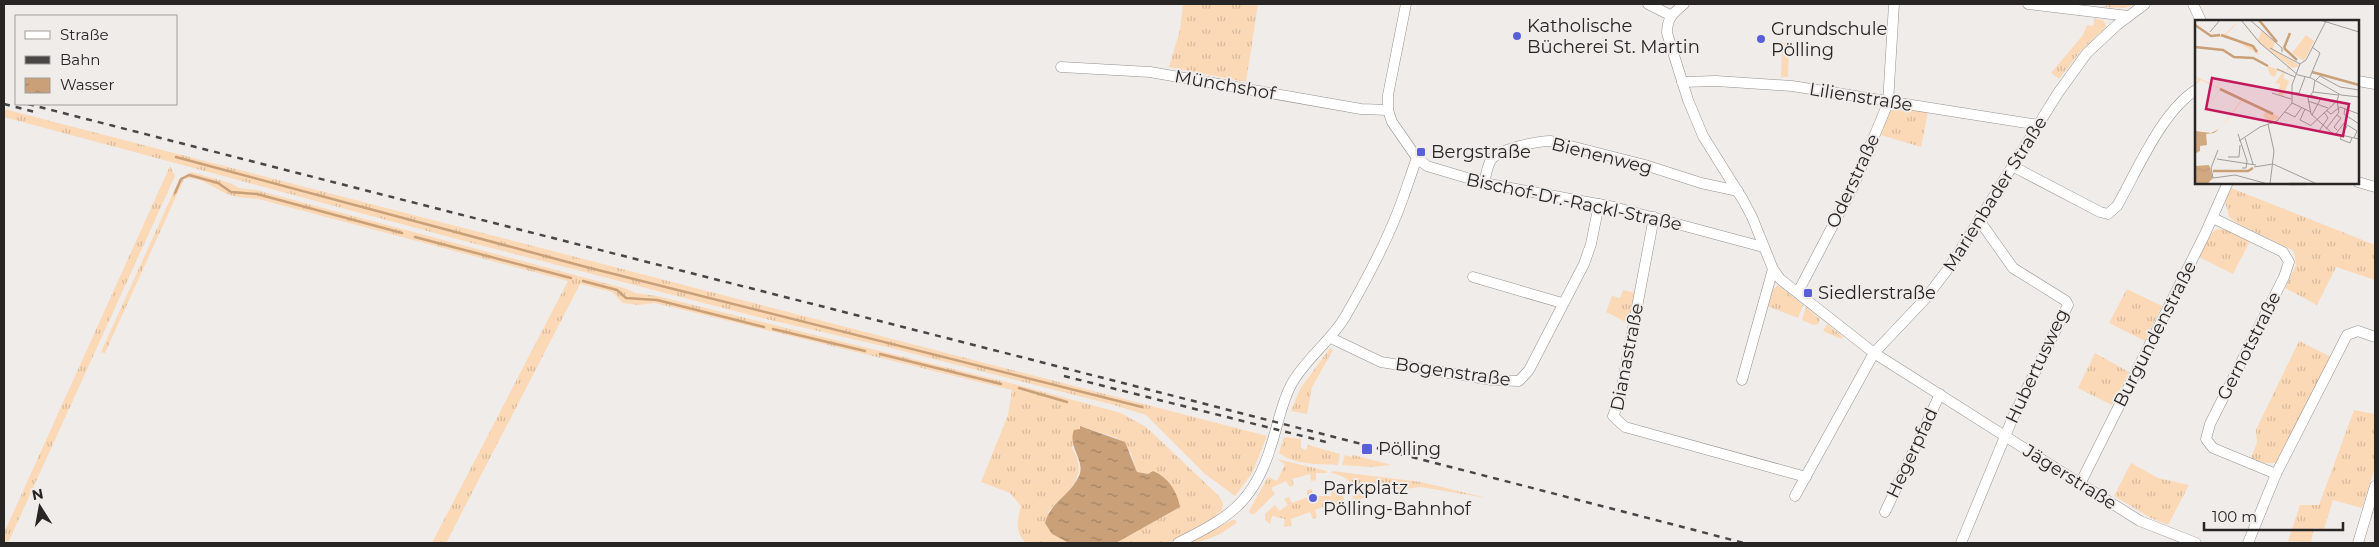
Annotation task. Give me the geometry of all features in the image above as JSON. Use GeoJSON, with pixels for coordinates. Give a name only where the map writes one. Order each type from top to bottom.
{"type":"FeatureCollection","features":[{"type":"Feature","properties":{"kind":"street"},"geometry":{"type":"LineString","coordinates":[[1178,543],[1227,517],[1240,504],[1259,477],[1271,447],[1285,398],[1292,383],[1332,338],[1378,254],[1403,198],[1417,158],[1392,122],[1388,110],[1388,95],[1406,4]]}},
{"type":"Feature","properties":{"kind":"street"},"geometry":{"type":"LineString","coordinates":[[1648,4],[1670,15]]}},
{"type":"Feature","properties":{"kind":"street"},"geometry":{"type":"LineString","coordinates":[[1684,4],[1670,15],[1667,33],[1682,82],[1702,136],[1738,191],[1752,217],[1773,270],[1780,279],[1874,353]]}},
{"type":"Feature","properties":{"kind":"street","name":"Oderstraße"},"geometry":{"type":"LineString","coordinates":[[1798,292],[1853,187],[1888,102],[1894,4]]}},
{"type":"Feature","properties":{"kind":"street"},"geometry":{"type":"LineString","coordinates":[[2028,4],[2128,16]]}},
{"type":"Feature","properties":{"kind":"street","name":"Marienbader Straße"},"geometry":{"type":"LineString","coordinates":[[1795,496],[1874,353],[1937,284],[2087,53],[2128,16],[2145,4]]}},
{"type":"Feature","properties":{"kind":"street"},"geometry":{"type":"LineString","coordinates":[[2193,4],[2201,20]]}},
{"type":"Feature","properties":{"kind":"street","name":"Münchshof"},"geometry":{"type":"LineString","coordinates":[[1061,67],[1150,72],[1361,109],[1388,110]]}},
{"type":"Feature","properties":{"kind":"street","name":"Lilienstraße"},"geometry":{"type":"LineString","coordinates":[[1682,82],[1716,81],[1792,86],[2039,125]]}},
{"type":"Feature","properties":{"kind":"street"},"geometry":{"type":"LineString","coordinates":[[2359,81],[2375,84]]}},
{"type":"Feature","properties":{"kind":"street"},"geometry":{"type":"LineString","coordinates":[[2014,167],[2100,212],[2108,214],[2117,206],[2167,119],[2180,102],[2195,91]]}},
{"type":"Feature","properties":{"kind":"street","name":"Bienenweg"},"geometry":{"type":"LineString","coordinates":[[1484,183],[1489,163],[1494,157],[1535,143],[1551,142],[1645,165],[1701,183],[1738,191]]}},
{"type":"Feature","properties":{"kind":"street","name":"Bischof-Dr.-Rackl-Straße"},"geometry":{"type":"LineString","coordinates":[[1417,158],[1436,170],[1484,183],[1599,204],[1763,247]]}},
{"type":"Feature","properties":{"kind":"street"},"geometry":{"type":"LineString","coordinates":[[2359,182],[2375,187]]}},
{"type":"Feature","properties":{"kind":"street","name":"Burgundenstraße"},"geometry":{"type":"LineString","coordinates":[[2080,484],[2213,218],[2227,184]]}},
{"type":"Feature","properties":{"kind":"street","name":"Bogenstraße"},"geometry":{"type":"LineString","coordinates":[[1332,338],[1381,362],[1510,382],[1519,381],[1529,370],[1562,303],[1584,264],[1591,244],[1599,204]]}},
{"type":"Feature","properties":{"kind":"street","name":"Dianastraße"},"geometry":{"type":"LineString","coordinates":[[1654,217],[1619,402],[1613,416],[1625,427],[1806,477]]}},
{"type":"Feature","properties":{"kind":"street","name":"Gernotstraße"},"geometry":{"type":"LineString","coordinates":[[2213,218],[2283,252],[2289,262],[2284,277],[2210,424],[2206,439],[2213,448],[2276,474]]}},
{"type":"Feature","properties":{"kind":"street","name":"Hubertusweg"},"geometry":{"type":"LineString","coordinates":[[1961,543],[2005,436],[2068,305],[2066,301],[2013,268],[1979,220]]}},
{"type":"Feature","properties":{"kind":"street"},"geometry":{"type":"LineString","coordinates":[[1742,380],[1773,270]]}},
{"type":"Feature","properties":{"kind":"street"},"geometry":{"type":"LineString","coordinates":[[1473,277],[1562,303]]}},
{"type":"Feature","properties":{"kind":"street"},"geometry":{"type":"LineString","coordinates":[[2248,543],[2276,474],[2347,335],[2358,331],[2375,337]]}},
{"type":"Feature","properties":{"kind":"street","name":"Jägerstraße"},"geometry":{"type":"LineString","coordinates":[[1874,353],[2140,521],[2196,543]]}},
{"type":"Feature","properties":{"kind":"street","name":"Hegerpfad"},"geometry":{"type":"LineString","coordinates":[[1885,512],[1940,394]]}},
{"type":"Feature","properties":{"kind":"street"},"geometry":{"type":"LineString","coordinates":[[2358,543],[2375,486]]}},
{"type":"Feature","properties":{"kind":"green space"},"geometry":{"type":"Polygon","coordinates":[[[1183,4],[1258,4],[1246,82],[1169,67],[1180,30],[1183,4]]]}},
{"type":"Feature","properties":{"kind":"green space"},"geometry":{"type":"Polygon","coordinates":[[[2111,4],[2136,4],[2125,8],[2103,7],[2111,4]]]}},
{"type":"Feature","properties":{"kind":"green space"},"geometry":{"type":"Polygon","coordinates":[[[2095,18],[2104,21],[2106,27],[2080,52],[2059,79],[2051,73],[2083,35],[2087,25],[2093,26],[2095,18]]]}},
{"type":"Feature","properties":{"kind":"green space"},"geometry":{"type":"Polygon","coordinates":[[[1782,43],[1789,43],[1788,77],[1781,77],[1782,43]]]}},
{"type":"Feature","properties":{"kind":"green space"},"geometry":{"type":"Polygon","coordinates":[[[1891,106],[1928,112],[1921,147],[1881,135],[1891,106]]]}},
{"type":"Feature","properties":{"kind":"green space"},"geometry":{"type":"Polygon","coordinates":[[[4,109],[1267,436],[1252,473],[1235,496],[1205,474],[1146,415],[1114,405],[887,347],[758,317],[457,239],[4,117],[4,109]]]}},
{"type":"Feature","properties":{"kind":"green space"},"geometry":{"type":"Polygon","coordinates":[[[170,166],[175,176],[8,543],[4,543],[4,533],[170,166]]]}},
{"type":"Feature","properties":{"kind":"green space"},"geometry":{"type":"Polygon","coordinates":[[[191,172],[230,183],[239,188],[256,190],[627,289],[635,293],[657,296],[1014,384],[1121,413],[1146,427],[1219,496],[1223,503],[1222,510],[1208,522],[1168,543],[1116,543],[1180,507],[1148,474],[1137,472],[1131,453],[1117,438],[1080,426],[1072,448],[1079,467],[1078,475],[1069,490],[1048,512],[1052,534],[1069,543],[1026,543],[1020,535],[1018,526],[1021,506],[1010,493],[981,482],[1008,415],[1012,390],[655,303],[638,305],[623,303],[612,292],[580,284],[446,543],[432,543],[568,281],[258,199],[233,196],[200,180],[190,178],[184,179],[105,353],[101,352],[179,180],[191,172]]]}},
{"type":"Feature","properties":{"kind":"green space"},"geometry":{"type":"Polygon","coordinates":[[[2231,188],[2375,245],[2375,280],[2336,267],[2317,305],[2285,288],[2296,265],[2294,251],[2237,223],[2229,217],[2225,201],[2231,188]]]}},
{"type":"Feature","properties":{"kind":"green space"},"geometry":{"type":"Polygon","coordinates":[[[2217,229],[2228,230],[2250,241],[2233,274],[2199,257],[2211,234],[2217,229]]]}},
{"type":"Feature","properties":{"kind":"green space"},"geometry":{"type":"Polygon","coordinates":[[[1778,285],[1803,305],[1798,318],[1767,306],[1773,289],[1778,285]]]}},
{"type":"Feature","properties":{"kind":"green space"},"geometry":{"type":"Polygon","coordinates":[[[2127,289],[2162,306],[2145,341],[2109,323],[2127,289]]]}},
{"type":"Feature","properties":{"kind":"green space"},"geometry":{"type":"Polygon","coordinates":[[[1623,290],[1635,293],[1628,323],[1606,312],[1612,296],[1620,298],[1623,290]]]}},
{"type":"Feature","properties":{"kind":"green space"},"geometry":{"type":"Polygon","coordinates":[[[1806,307],[1820,319],[1818,324],[1813,325],[1802,320],[1806,307]]]}},
{"type":"Feature","properties":{"kind":"green space"},"geometry":{"type":"Polygon","coordinates":[[[1827,324],[1843,337],[1841,339],[1823,331],[1827,324]]]}},
{"type":"Feature","properties":{"kind":"green space"},"geometry":{"type":"Polygon","coordinates":[[[2299,341],[2331,357],[2281,458],[2276,463],[2264,463],[2251,458],[2257,443],[2256,430],[2299,341]]]}},
{"type":"Feature","properties":{"kind":"green space"},"geometry":{"type":"Polygon","coordinates":[[[1330,348],[1333,350],[1312,387],[1307,414],[1291,411],[1300,389],[1330,348]]]}},
{"type":"Feature","properties":{"kind":"green space"},"geometry":{"type":"Polygon","coordinates":[[[2095,353],[2129,372],[2112,405],[2078,388],[2095,353]]]}},
{"type":"Feature","properties":{"kind":"green space"},"geometry":{"type":"Polygon","coordinates":[[[2354,410],[2375,414],[2375,468],[2362,508],[2333,500],[2324,529],[2314,528],[2311,542],[2288,541],[2300,505],[2319,505],[2354,410]]]}},
{"type":"Feature","properties":{"kind":"green space"},"geometry":{"type":"Polygon","coordinates":[[[1284,437],[1301,439],[1301,448],[1306,450],[1308,445],[1340,454],[1338,465],[1307,463],[1285,457],[1279,453],[1284,437]]]}},
{"type":"Feature","properties":{"kind":"green space"},"geometry":{"type":"Polygon","coordinates":[[[1345,455],[1352,457],[1353,455],[1392,465],[1371,467],[1342,465],[1345,455]]]}},
{"type":"Feature","properties":{"kind":"green space"},"geometry":{"type":"Polygon","coordinates":[[[1277,459],[1327,471],[1327,473],[1316,473],[1316,480],[1311,481],[1310,474],[1292,479],[1294,485],[1290,487],[1286,481],[1271,488],[1275,494],[1254,514],[1250,514],[1249,511],[1268,477],[1277,481],[1285,464],[1277,459]]]}},
{"type":"Feature","properties":{"kind":"green space"},"geometry":{"type":"Polygon","coordinates":[[[2131,463],[2158,478],[2189,485],[2168,525],[2151,518],[2114,496],[2131,463]]]}},
{"type":"Feature","properties":{"kind":"green space"},"geometry":{"type":"Polygon","coordinates":[[[1332,471],[1421,482],[1487,498],[1421,487],[1377,492],[1355,502],[1352,496],[1358,494],[1354,486],[1344,477],[1331,473],[1332,471]]]}},
{"type":"Feature","properties":{"kind":"green space"},"geometry":{"type":"Polygon","coordinates":[[[1331,488],[1339,492],[1344,499],[1345,505],[1337,510],[1334,503],[1315,510],[1317,517],[1313,519],[1310,512],[1291,519],[1292,526],[1284,527],[1285,519],[1272,516],[1270,524],[1265,520],[1265,514],[1275,505],[1279,511],[1288,505],[1284,499],[1289,497],[1292,503],[1308,497],[1307,490],[1312,489],[1313,496],[1331,496],[1331,488]]]}},
{"type":"Feature","properties":{"kind":"green space"},"geometry":{"type":"Polygon","coordinates":[[[1232,520],[1237,522],[1220,534],[1206,540],[1186,543],[1232,520]]]}},
{"type":"Feature","properties":{"kind":"water"},"geometry":{"type":"Polygon","coordinates":[[[1080,426],[1125,442],[1137,472],[1148,474],[1153,471],[1163,477],[1177,495],[1180,507],[1116,543],[1069,543],[1052,534],[1045,523],[1048,515],[1071,489],[1081,470],[1072,436],[1074,430],[1080,429],[1080,426]]]}},
{"type":"Feature","properties":{"kind":"waterway"},"geometry":{"type":"LineString","coordinates":[[176,157],[586,267],[1142,407]]}},
{"type":"Feature","properties":{"kind":"waterway"},"geometry":{"type":"LineString","coordinates":[[175,193],[181,179],[189,175],[218,183],[231,192],[257,194],[402,233]]}},
{"type":"Feature","properties":{"kind":"waterway"},"geometry":{"type":"LineString","coordinates":[[415,237],[571,278]]}},
{"type":"Feature","properties":{"kind":"waterway"},"geometry":{"type":"LineString","coordinates":[[583,281],[617,290],[626,298],[657,300],[764,327]]}},
{"type":"Feature","properties":{"kind":"waterway"},"geometry":{"type":"LineString","coordinates":[[773,329],[865,351]]}},
{"type":"Feature","properties":{"kind":"waterway"},"geometry":{"type":"LineString","coordinates":[[880,354],[1001,384]]}},
{"type":"Feature","properties":{"kind":"waterway"},"geometry":{"type":"LineString","coordinates":[[1019,388],[1067,402]]}},
{"type":"Feature","properties":{"kind":"railway"},"geometry":{"type":"LineString","coordinates":[[4,104],[35,112]]}},
{"type":"Feature","properties":{"kind":"railway"},"geometry":{"type":"LineString","coordinates":[[32,105],[1744,543]]}},
{"type":"Feature","properties":{"kind":"railway"},"geometry":{"type":"LineString","coordinates":[[1064,376],[1330,443]]}},
{"type":"Feature","properties":{"kind":"place","name":"Katholische Bücherei St. Martin"},"geometry":{"type":"Point","coordinates":[1517,36]}},
{"type":"Feature","properties":{"kind":"place","name":"Grundschule Pölling"},"geometry":{"type":"Point","coordinates":[1761,39]}},
{"type":"Feature","properties":{"kind":"place","name":"Bergstraße"},"geometry":{"type":"Point","coordinates":[1421,152]}},
{"type":"Feature","properties":{"kind":"place","name":"Siedlerstraße"},"geometry":{"type":"Point","coordinates":[1808,293]}},
{"type":"Feature","properties":{"kind":"place","name":"Pölling"},"geometry":{"type":"Point","coordinates":[1367,449]}},
{"type":"Feature","properties":{"kind":"place","name":"Parkplatz Pölling-Bahnhof"},"geometry":{"type":"Point","coordinates":[1313,498]}}]}
